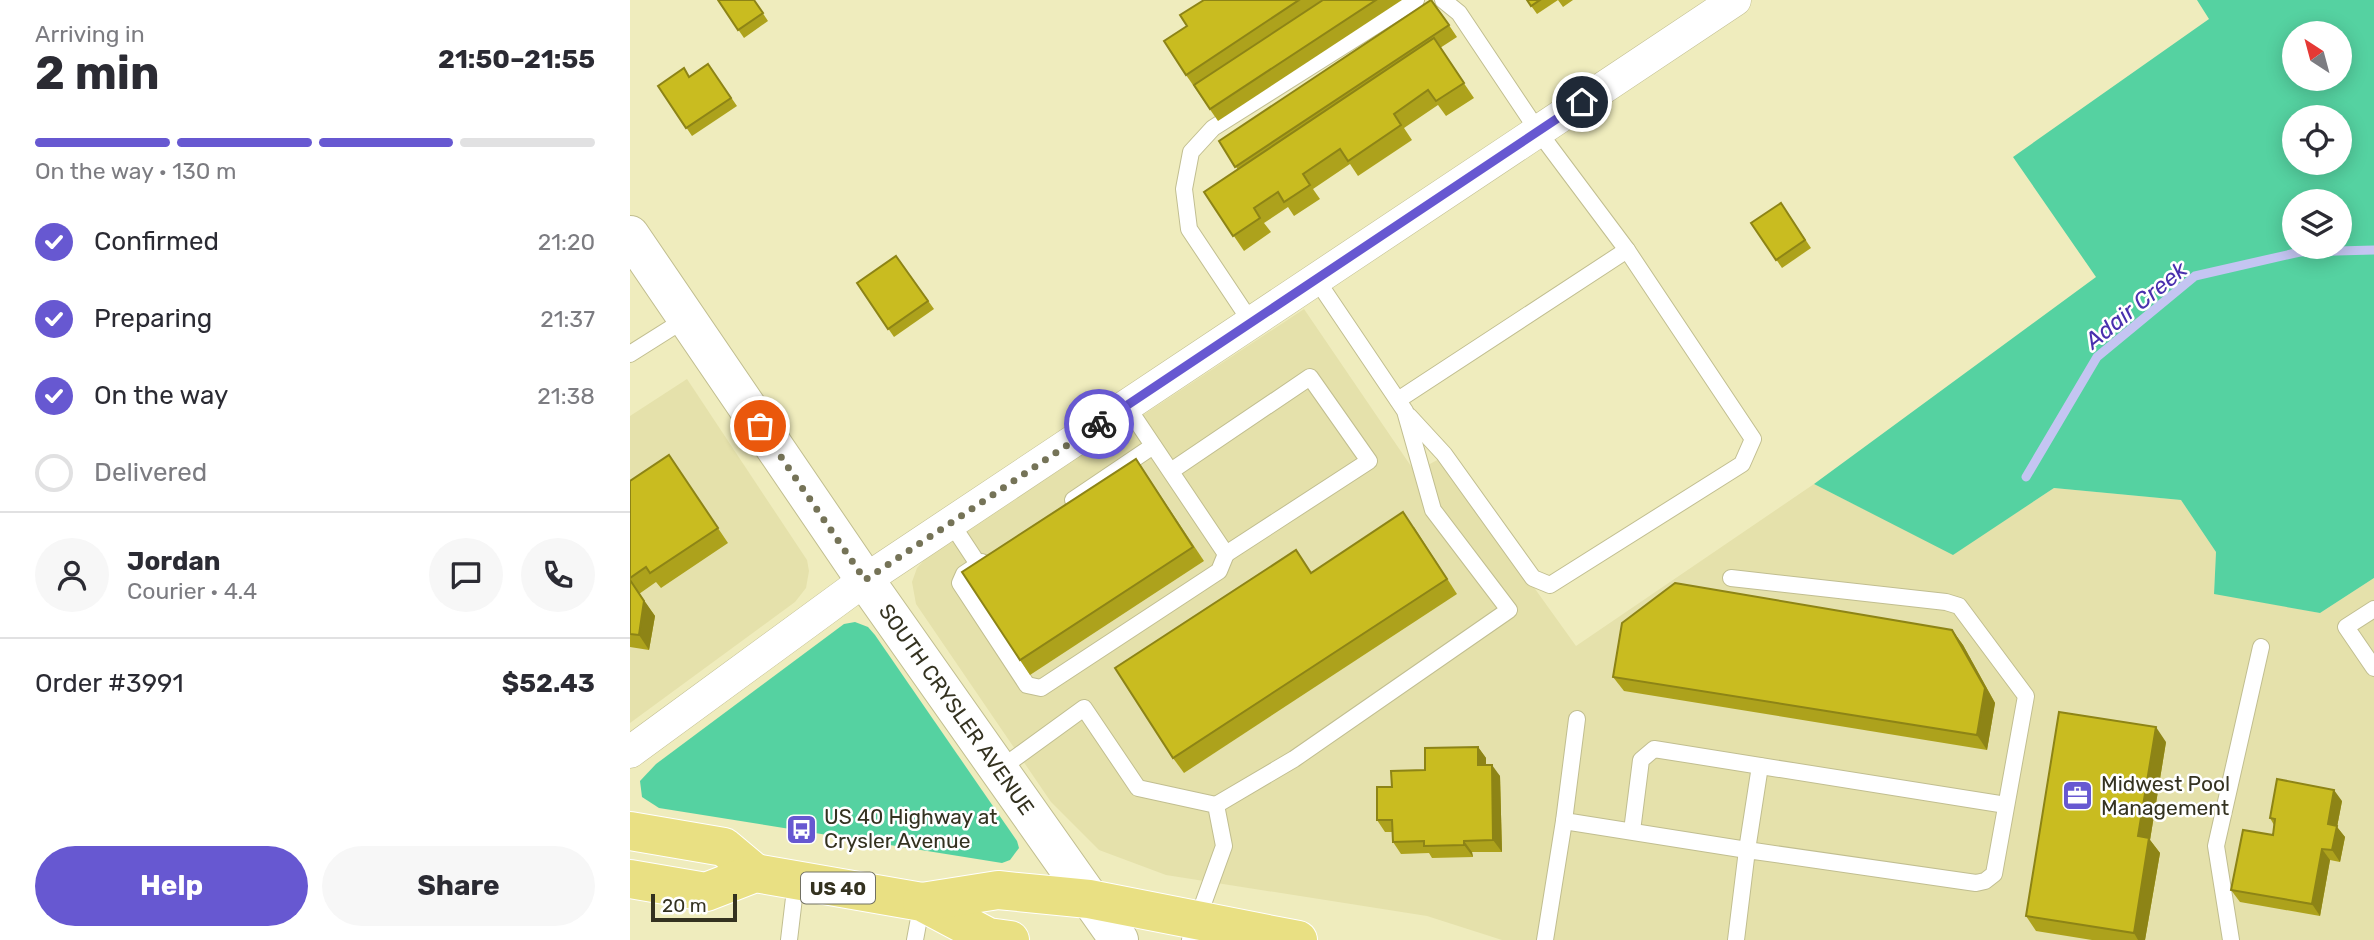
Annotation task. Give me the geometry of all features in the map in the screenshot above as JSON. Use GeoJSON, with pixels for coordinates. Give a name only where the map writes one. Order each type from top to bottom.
{"type":"FeatureCollection","features":[{"type":"Feature","properties":{"kind":"main road","name":"SOUTH CRYSLER AVENUE"},"geometry":{"type":"LineString","coordinates":[[630,235],[865,580],[1119,940]]}},
{"type":"Feature","properties":{"kind":"main road","name":"US 40"},"geometry":{"type":"LineString","coordinates":[[630,831],[724,847],[755,873],[922,902],[998,890],[1089,899],[1192,930],[1298,940]]}},
{"type":"Feature","properties":{"kind":"main road"},"geometry":{"type":"LineString","coordinates":[[630,879],[706,892],[755,873]]}},
{"type":"Feature","properties":{"kind":"main road","name":"US 40"},"geometry":{"type":"LineString","coordinates":[[922,902],[988,937],[1010,940]]}},
{"type":"Feature","properties":{"kind":"street"},"geometry":{"type":"LineString","coordinates":[[630,752],[865,580],[1735,0]]}},
{"type":"Feature","properties":{"kind":"lane"},"geometry":{"type":"LineString","coordinates":[[1251,322],[1189,229],[1184,189],[1191,152],[1213,128],[1416,0]]}},
{"type":"Feature","properties":{"kind":"lane"},"geometry":{"type":"LineString","coordinates":[[1316,279],[1402,406],[1444,454],[1533,578],[1550,585],[1742,464],[1753,439],[1628,250],[1538,131],[1459,13],[1443,0]]}},
{"type":"Feature","properties":{"kind":"lane"},"geometry":{"type":"LineString","coordinates":[[1402,406],[1628,250]]}},
{"type":"Feature","properties":{"kind":"lane"},"geometry":{"type":"LineString","coordinates":[[630,354],[687,318]]}},
{"type":"Feature","properties":{"kind":"lane"},"geometry":{"type":"LineString","coordinates":[[1000,549],[964,573],[960,583],[1027,685],[1041,688],[1219,571],[1226,554],[1369,461],[1310,377],[1171,471]]}},
{"type":"Feature","properties":{"kind":"lane"},"geometry":{"type":"LineString","coordinates":[[1126,405],[1226,554]]}},
{"type":"Feature","properties":{"kind":"lane"},"geometry":{"type":"LineString","coordinates":[[1000,769],[1084,708],[1138,788],[1216,805],[1294,759],[1509,610],[1433,510],[1402,406]]}},
{"type":"Feature","properties":{"kind":"lane"},"geometry":{"type":"LineString","coordinates":[[1055,512],[1153,446]]}},
{"type":"Feature","properties":{"kind":"lane"},"geometry":{"type":"LineString","coordinates":[[951,523],[978,564]]}},
{"type":"Feature","properties":{"kind":"lane"},"geometry":{"type":"LineString","coordinates":[[1564,821],[1976,883],[1985,881],[1994,874],[2026,696],[1959,606],[1946,602],[1731,578]]}},
{"type":"Feature","properties":{"kind":"lane"},"geometry":{"type":"LineString","coordinates":[[2374,609],[2346,628],[2374,668]]}},
{"type":"Feature","properties":{"kind":"lane"},"geometry":{"type":"LineString","coordinates":[[2231,940],[2217,846],[2261,647]]}},
{"type":"Feature","properties":{"kind":"lane"},"geometry":{"type":"LineString","coordinates":[[1545,940],[1577,719]]}},
{"type":"Feature","properties":{"kind":"lane"},"geometry":{"type":"LineString","coordinates":[[1632,831],[1641,760],[1648,751],[1654,749],[2006,805]]}},
{"type":"Feature","properties":{"kind":"lane"},"geometry":{"type":"LineString","coordinates":[[1736,940],[1760,766]]}},
{"type":"Feature","properties":{"kind":"lane"},"geometry":{"type":"LineString","coordinates":[[1192,930],[1224,846],[1216,805]]}},
{"type":"Feature","properties":{"kind":"lane"},"geometry":{"type":"LineString","coordinates":[[789,940],[796,881]]}},
{"type":"Feature","properties":{"kind":"lane"},"geometry":{"type":"LineString","coordinates":[[915,940],[922,902]]}},
{"type":"Feature","properties":{"kind":"shaded area"},"geometry":{"type":"Polygon","coordinates":[[[1304,309],[1415,472],[1441,458],[1576,646],[1814,484],[1953,554],[2054,488],[2181,500],[2216,552],[2214,593],[2320,613],[2374,578],[2374,940],[1502,940],[1427,916],[1166,875],[1099,850],[1051,802],[916,604],[912,582],[917,568],[926,558],[1304,309]]]}},
{"type":"Feature","properties":{"kind":"shaded area"},"geometry":{"type":"Polygon","coordinates":[[[687,379],[807,560],[809,571],[806,588],[795,602],[630,723],[630,416],[687,379]]]}},
{"type":"Feature","properties":{"kind":"green space"},"geometry":{"type":"Polygon","coordinates":[[[2197,0],[2374,0],[2374,578],[2320,613],[2214,594],[2216,552],[2181,500],[2054,488],[1953,555],[1814,484],[2096,277],[2013,157],[2209,19],[2197,0]]]}},
{"type":"Feature","properties":{"kind":"green space"},"geometry":{"type":"Polygon","coordinates":[[[855,622],[868,627],[875,635],[1017,841],[1019,848],[1010,860],[1002,863],[659,808],[642,797],[640,781],[656,764],[844,624],[855,622]]]}},
{"type":"Feature","properties":{"kind":"building"},"geometry":{"type":"Polygon","coordinates":[[[718,0],[754,0],[763,13],[738,30],[718,0]]]}},
{"type":"Feature","properties":{"kind":"building"},"geometry":{"type":"Polygon","coordinates":[[[1204,0],[1299,0],[1186,75],[1164,41],[1187,26],[1180,15],[1204,0]]]}},
{"type":"Feature","properties":{"kind":"building"},"geometry":{"type":"Polygon","coordinates":[[[1323,0],[1376,0],[1210,109],[1194,85],[1323,0]]]}},
{"type":"Feature","properties":{"kind":"building"},"geometry":{"type":"Polygon","coordinates":[[[1431,0],[1449,25],[1235,167],[1219,141],[1431,0]]]}},
{"type":"Feature","properties":{"kind":"building"},"geometry":{"type":"Polygon","coordinates":[[[1527,0],[1540,0],[1531,6],[1527,0]]]}},
{"type":"Feature","properties":{"kind":"building"},"geometry":{"type":"Polygon","coordinates":[[[1434,38],[1464,83],[1436,101],[1428,90],[1394,114],[1401,125],[1348,161],[1340,149],[1303,174],[1310,185],[1284,202],[1278,192],[1254,208],[1260,218],[1233,236],[1204,192],[1434,38]]]}},
{"type":"Feature","properties":{"kind":"building"},"geometry":{"type":"Polygon","coordinates":[[[708,64],[731,98],[686,128],[658,86],[684,68],[689,77],[708,64]]]}},
{"type":"Feature","properties":{"kind":"building"},"geometry":{"type":"Polygon","coordinates":[[[1781,203],[1805,240],[1776,260],[1751,223],[1781,203]]]}},
{"type":"Feature","properties":{"kind":"building"},"geometry":{"type":"Polygon","coordinates":[[[896,256],[928,301],[888,329],[857,283],[896,256]]]}},
{"type":"Feature","properties":{"kind":"building"},"geometry":{"type":"Polygon","coordinates":[[[669,455],[718,528],[650,573],[646,567],[630,578],[630,481],[669,455]]]}},
{"type":"Feature","properties":{"kind":"building"},"geometry":{"type":"Polygon","coordinates":[[[1136,459],[1193,547],[1020,660],[962,572],[1136,459]]]}},
{"type":"Feature","properties":{"kind":"building"},"geometry":{"type":"Polygon","coordinates":[[[1403,512],[1447,579],[1173,758],[1115,668],[1296,550],[1311,573],[1403,512]]]}},
{"type":"Feature","properties":{"kind":"building"},"geometry":{"type":"Polygon","coordinates":[[[630,580],[644,601],[639,635],[630,634],[630,580]]]}},
{"type":"Feature","properties":{"kind":"building"},"geometry":{"type":"Polygon","coordinates":[[[1675,583],[1952,630],[1985,688],[1977,735],[1613,677],[1622,623],[1675,583]]]}},
{"type":"Feature","properties":{"kind":"building"},"geometry":{"type":"Polygon","coordinates":[[[2059,712],[2156,727],[2138,836],[2149,838],[2134,933],[2026,916],[2059,712]]]}},
{"type":"Feature","properties":{"kind":"building"},"geometry":{"type":"Polygon","coordinates":[[[1478,747],[1478,765],[1492,765],[1493,840],[1464,841],[1464,845],[1424,846],[1424,841],[1393,842],[1392,820],[1377,820],[1377,787],[1392,787],[1391,771],[1425,770],[1425,748],[1478,747]]]}},
{"type":"Feature","properties":{"kind":"building"},"geometry":{"type":"Polygon","coordinates":[[[2277,779],[2334,790],[2328,824],[2337,826],[2332,850],[2322,849],[2312,904],[2231,890],[2243,830],[2273,835],[2275,819],[2270,818],[2277,779]]]}},
{"type":"Feature","properties":{"kind":"waterway","name":"Adair Creek"},"geometry":{"type":"LineString","coordinates":[[2026,477],[2097,357],[2195,276],[2300,252],[2374,250]]}},
{"type":"Feature","properties":{"kind":"way so far"},"geometry":{"type":"LineString","coordinates":[[760,426],[865,580],[1099,424]]}},
{"type":"Feature","properties":{"kind":"place","name":"Midwest Pool Management"},"geometry":{"type":"Point","coordinates":[2078,796]}},
{"type":"Feature","properties":{"kind":"place","name":"US 40 Highway at Crysler Avenue"},"geometry":{"type":"Point","coordinates":[801,829]}},
{"type":"Feature","properties":{"kind":"route"},"geometry":{"type":"LineString","coordinates":[[1099,424],[1582,102]]}}]}
